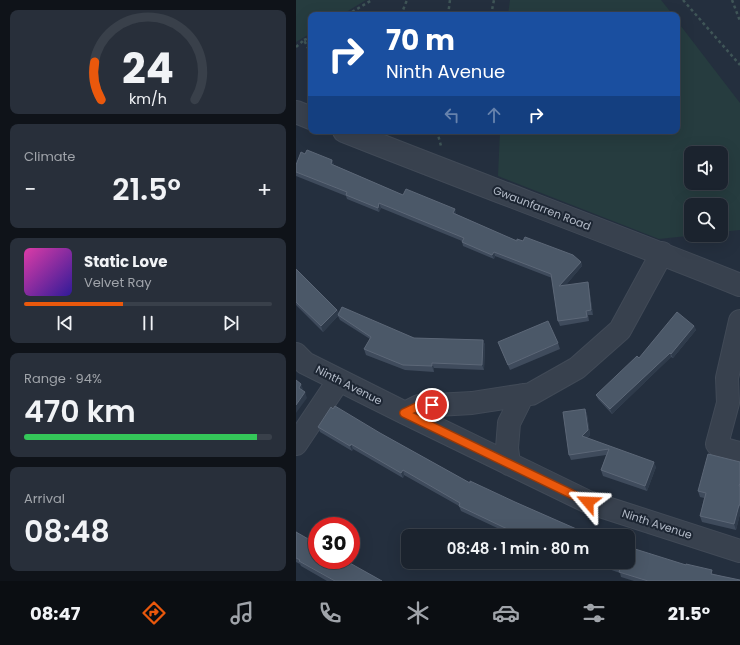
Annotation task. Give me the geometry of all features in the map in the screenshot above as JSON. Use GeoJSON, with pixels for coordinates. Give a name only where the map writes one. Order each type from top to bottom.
{"type":"FeatureCollection","features":[{"type":"Feature","properties":{"kind":"street"},"geometry":{"type":"LineString","coordinates":[[296,112],[308,117]]}},
{"type":"Feature","properties":{"kind":"street","name":"Gwaunfarren Road"},"geometry":{"type":"LineString","coordinates":[[351,134],[438,169],[662,253],[740,285]]}},
{"type":"Feature","properties":{"kind":"street"},"geometry":{"type":"LineString","coordinates":[[404,413],[419,406],[472,403],[531,394],[577,368],[620,330],[662,253]]}},
{"type":"Feature","properties":{"kind":"street"},"geometry":{"type":"LineString","coordinates":[[740,321],[727,378],[728,403],[717,444],[720,447],[740,453]]}},
{"type":"Feature","properties":{"kind":"street","name":"Ninth Avenue"},"geometry":{"type":"LineString","coordinates":[[296,354],[305,363],[404,413],[588,502],[740,551]]}},
{"type":"Feature","properties":{"kind":"street"},"geometry":{"type":"LineString","coordinates":[[296,444],[339,380]]}},
{"type":"Feature","properties":{"kind":"street"},"geometry":{"type":"LineString","coordinates":[[509,464],[507,448],[509,423],[523,395]]}},
{"type":"Feature","properties":{"kind":"path"},"geometry":{"type":"LineString","coordinates":[[352,12],[372,0]]}},
{"type":"Feature","properties":{"kind":"path"},"geometry":{"type":"LineString","coordinates":[[402,12],[407,0]]}},
{"type":"Feature","properties":{"kind":"path"},"geometry":{"type":"LineString","coordinates":[[448,12],[450,0]]}},
{"type":"Feature","properties":{"kind":"path"},"geometry":{"type":"LineString","coordinates":[[492,12],[494,0]]}},
{"type":"Feature","properties":{"kind":"path"},"geometry":{"type":"LineString","coordinates":[[683,0],[740,65]]}},
{"type":"Feature","properties":{"kind":"path"},"geometry":{"type":"LineString","coordinates":[[732,0],[740,20]]}},
{"type":"Feature","properties":{"kind":"path"},"geometry":{"type":"LineString","coordinates":[[296,46],[308,38]]}},
{"type":"Feature","properties":{"kind":"path"},"geometry":{"type":"LineString","coordinates":[[304,40],[308,48]]}},
{"type":"Feature","properties":{"kind":"green space"},"geometry":{"type":"Polygon","coordinates":[[[296,0],[366,0],[346,12],[308,12],[308,35],[296,42],[296,0]]]}},
{"type":"Feature","properties":{"kind":"green space"},"geometry":{"type":"Polygon","coordinates":[[[510,0],[661,0],[671,12],[508,12],[510,0]]]}},
{"type":"Feature","properties":{"kind":"green space"},"geometry":{"type":"Polygon","coordinates":[[[680,25],[740,103],[740,230],[728,231],[728,198],[684,198],[684,236],[659,239],[498,176],[500,134],[680,134],[680,25]]]}},
{"type":"Feature","properties":{"kind":"building"},"geometry":{"type":"Polygon","coordinates":[[[307,150],[332,160],[331,164],[403,195],[406,189],[455,209],[453,213],[517,241],[517,239],[523,241],[525,237],[573,255],[581,262],[559,286],[588,282],[591,310],[586,311],[587,317],[558,321],[551,274],[494,252],[492,255],[462,242],[464,238],[379,203],[378,208],[346,195],[347,192],[296,172],[296,165],[301,152],[305,154],[307,150]]]}},
{"type":"Feature","properties":{"kind":"building"},"geometry":{"type":"Polygon","coordinates":[[[296,269],[337,310],[321,326],[296,302],[296,269]]]}},
{"type":"Feature","properties":{"kind":"building"},"geometry":{"type":"Polygon","coordinates":[[[342,307],[414,338],[483,340],[482,365],[432,363],[432,366],[403,365],[364,349],[371,337],[338,315],[342,307]]]}},
{"type":"Feature","properties":{"kind":"building"},"geometry":{"type":"Polygon","coordinates":[[[677,312],[694,326],[671,354],[670,353],[610,409],[596,395],[637,356],[639,358],[677,312]]]}},
{"type":"Feature","properties":{"kind":"building"},"geometry":{"type":"Polygon","coordinates":[[[548,321],[558,343],[508,365],[498,342],[548,321]]]}},
{"type":"Feature","properties":{"kind":"building"},"geometry":{"type":"Polygon","coordinates":[[[296,380],[301,384],[299,388],[305,392],[296,405],[296,380]]]}},
{"type":"Feature","properties":{"kind":"building"},"geometry":{"type":"Polygon","coordinates":[[[335,406],[470,483],[470,481],[576,529],[507,529],[459,506],[460,503],[403,470],[401,473],[318,427],[331,407],[333,409],[335,406]]]}},
{"type":"Feature","properties":{"kind":"building"},"geometry":{"type":"Polygon","coordinates":[[[585,409],[588,430],[582,436],[654,462],[645,486],[601,470],[609,449],[569,455],[563,412],[585,409]]]}},
{"type":"Feature","properties":{"kind":"building"},"geometry":{"type":"Polygon","coordinates":[[[708,454],[740,462],[740,505],[734,524],[700,516],[706,493],[698,491],[708,454]]]}},
{"type":"Feature","properties":{"kind":"building"},"geometry":{"type":"Polygon","coordinates":[[[296,532],[308,539],[308,566],[296,558],[296,532]]]}},
{"type":"Feature","properties":{"kind":"building"},"geometry":{"type":"Polygon","coordinates":[[[635,549],[686,565],[712,570],[711,574],[740,581],[648,581],[619,572],[620,569],[635,569],[635,549]]]}},
{"type":"Feature","properties":{"kind":"building"},"geometry":{"type":"Polygon","coordinates":[[[313,569],[360,569],[382,581],[335,581],[313,569]]]}},
{"type":"Feature","properties":{"kind":"route"},"geometry":{"type":"LineString","coordinates":[[432,405],[419,406],[404,413],[588,502]]}}]}
